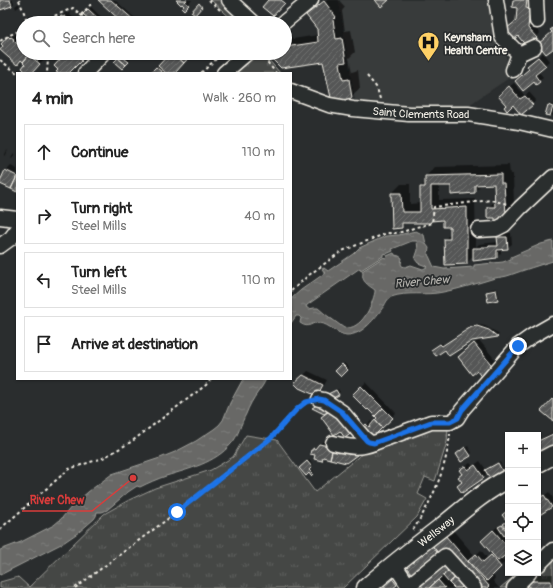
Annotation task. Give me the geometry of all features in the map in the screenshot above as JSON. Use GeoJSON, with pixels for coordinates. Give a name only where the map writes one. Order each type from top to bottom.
{"type":"FeatureCollection","features":[{"type":"Feature","properties":{"kind":"main road"},"geometry":{"type":"LineString","coordinates":[[541,461],[553,455]]}},
{"type":"Feature","properties":{"kind":"main road","name":"Wellsway"},"geometry":{"type":"LineString","coordinates":[[366,588],[472,502],[505,481]]}},
{"type":"Feature","properties":{"kind":"street"},"geometry":{"type":"LineString","coordinates":[[229,0],[246,16]]}},
{"type":"Feature","properties":{"kind":"street"},"geometry":{"type":"LineString","coordinates":[[292,16],[311,0]]}},
{"type":"Feature","properties":{"kind":"street"},"geometry":{"type":"LineString","coordinates":[[496,0],[502,37],[519,54]]}},
{"type":"Feature","properties":{"kind":"street"},"geometry":{"type":"LineString","coordinates":[[536,0],[537,21]]}},
{"type":"Feature","properties":{"kind":"street"},"geometry":{"type":"LineString","coordinates":[[513,70],[519,54],[534,47]]}},
{"type":"Feature","properties":{"kind":"street"},"geometry":{"type":"LineString","coordinates":[[86,72],[97,60]]}},
{"type":"Feature","properties":{"kind":"street"},"geometry":{"type":"LineString","coordinates":[[225,72],[239,60]]}},
{"type":"Feature","properties":{"kind":"street","name":"Saint Clements Road"},"geometry":{"type":"LineString","coordinates":[[292,91],[329,105],[353,109],[409,114],[468,114],[518,122],[553,130]]}},
{"type":"Feature","properties":{"kind":"street"},"geometry":{"type":"LineString","coordinates":[[478,230],[496,229],[504,224],[553,177]]}},
{"type":"Feature","properties":{"kind":"street"},"geometry":{"type":"LineString","coordinates":[[0,217],[16,219]]}},
{"type":"Feature","properties":{"kind":"street"},"geometry":{"type":"LineString","coordinates":[[0,246],[11,238],[16,231]]}},
{"type":"Feature","properties":{"kind":"street"},"geometry":{"type":"LineString","coordinates":[[333,444],[348,447],[366,446],[431,422],[450,422],[458,418],[462,410],[518,346],[553,324]]}},
{"type":"Feature","properties":{"kind":"street"},"geometry":{"type":"LineString","coordinates":[[319,399],[324,400],[342,412],[364,438],[369,442],[374,443]]}},
{"type":"Feature","properties":{"kind":"street"},"geometry":{"type":"LineString","coordinates":[[541,562],[553,550]]}},
{"type":"Feature","properties":{"kind":"street"},"geometry":{"type":"LineString","coordinates":[[394,564],[406,586],[445,556],[474,588]]}},
{"type":"Feature","properties":{"kind":"street"},"geometry":{"type":"LineString","coordinates":[[514,588],[526,576]]}},
{"type":"Feature","properties":{"kind":"path"},"geometry":{"type":"LineString","coordinates":[[19,0],[25,16]]}},
{"type":"Feature","properties":{"kind":"path"},"geometry":{"type":"LineString","coordinates":[[54,16],[73,8],[81,15],[93,2]]}},
{"type":"Feature","properties":{"kind":"path"},"geometry":{"type":"LineString","coordinates":[[0,41],[16,32]]}},
{"type":"Feature","properties":{"kind":"path"},"geometry":{"type":"LineString","coordinates":[[0,60],[16,72]]}},
{"type":"Feature","properties":{"kind":"path"},"geometry":{"type":"LineString","coordinates":[[46,72],[48,60]]}},
{"type":"Feature","properties":{"kind":"path"},"geometry":{"type":"LineString","coordinates":[[202,72],[215,60]]}},
{"type":"Feature","properties":{"kind":"path"},"geometry":{"type":"LineString","coordinates":[[266,60],[275,72]]}},
{"type":"Feature","properties":{"kind":"path"},"geometry":{"type":"LineString","coordinates":[[367,76],[377,88],[384,112]]}},
{"type":"Feature","properties":{"kind":"path"},"geometry":{"type":"LineString","coordinates":[[292,290],[309,275],[342,251],[387,233],[394,234],[432,223],[434,206],[491,200],[520,208]]}},
{"type":"Feature","properties":{"kind":"path"},"geometry":{"type":"LineString","coordinates":[[0,529],[69,469],[103,458],[131,442],[206,385],[209,380]]}},
{"type":"Feature","properties":{"kind":"path"},"geometry":{"type":"LineString","coordinates":[[75,588],[177,512],[271,438],[297,409],[306,402],[319,399]]}},
{"type":"Feature","properties":{"kind":"path"},"geometry":{"type":"LineString","coordinates":[[412,532],[425,512],[439,482],[449,446],[450,432],[452,426],[458,418]]}},
{"type":"Feature","properties":{"kind":"shaded area","name":"Keynsham Health Centre"},"geometry":{"type":"Polygon","coordinates":[[[337,0],[489,0],[497,42],[505,48],[509,78],[466,107],[435,106],[399,110],[374,102],[355,101],[339,2],[337,0]]]}},
{"type":"Feature","properties":{"kind":"green space"},"geometry":{"type":"Polygon","coordinates":[[[211,0],[222,0],[240,16],[228,16],[211,0]]]}},
{"type":"Feature","properties":{"kind":"green space"},"geometry":{"type":"Polygon","coordinates":[[[249,60],[269,60],[279,72],[234,72],[249,60]]]}},
{"type":"Feature","properties":{"kind":"green space"},"geometry":{"type":"Polygon","coordinates":[[[438,424],[448,428],[447,442],[435,481],[425,477],[418,494],[427,499],[417,517],[343,588],[0,588],[0,582],[18,577],[29,587],[104,514],[155,488],[211,470],[233,457],[246,435],[277,440],[315,492],[368,449],[438,424]]]}},
{"type":"Feature","properties":{"kind":"green space"},"geometry":{"type":"Polygon","coordinates":[[[553,545],[553,588],[500,588],[514,576],[541,576],[541,555],[553,545]]]}},
{"type":"Feature","properties":{"kind":"water"},"geometry":{"type":"Polygon","coordinates":[[[416,231],[424,235],[426,244],[429,248],[428,254],[434,267],[444,269],[474,267],[474,265],[503,262],[541,244],[553,241],[553,261],[508,276],[495,278],[449,291],[430,294],[403,294],[391,297],[368,325],[353,334],[344,335],[327,325],[320,323],[314,323],[308,326],[303,325],[300,323],[301,318],[299,316],[296,316],[292,322],[292,298],[325,273],[322,269],[324,268],[328,271],[353,254],[359,248],[386,236],[416,231]],[[412,241],[392,249],[393,251],[383,254],[383,256],[361,270],[360,268],[306,307],[309,309],[318,308],[344,328],[350,328],[356,325],[369,310],[375,292],[375,290],[364,281],[362,271],[384,257],[385,258],[394,253],[402,258],[402,266],[405,267],[411,265],[423,269],[427,267],[418,263],[415,259],[418,250],[417,241],[412,241]]]}},
{"type":"Feature","properties":{"kind":"water"},"geometry":{"type":"Polygon","coordinates":[[[242,380],[265,380],[254,397],[236,438],[225,451],[209,461],[192,468],[163,477],[140,487],[137,486],[107,510],[97,512],[94,519],[63,543],[0,575],[0,550],[21,542],[54,525],[73,505],[112,474],[160,458],[196,441],[219,425],[223,420],[242,380]]]}},
{"type":"Feature","properties":{"kind":"building"},"geometry":{"type":"Polygon","coordinates":[[[0,0],[10,0],[12,6],[0,10],[0,0]]]}},
{"type":"Feature","properties":{"kind":"building"},"geometry":{"type":"Polygon","coordinates":[[[98,0],[111,0],[129,16],[115,16],[98,0]]]}},
{"type":"Feature","properties":{"kind":"building"},"geometry":{"type":"Polygon","coordinates":[[[176,0],[187,0],[185,2],[189,5],[184,10],[182,8],[184,6],[176,0]]]}},
{"type":"Feature","properties":{"kind":"building"},"geometry":{"type":"Polygon","coordinates":[[[268,0],[281,0],[285,3],[273,16],[262,7],[268,0]]]}},
{"type":"Feature","properties":{"kind":"building"},"geometry":{"type":"Polygon","coordinates":[[[375,0],[389,0],[381,7],[375,0]]]}},
{"type":"Feature","properties":{"kind":"building"},"geometry":{"type":"Polygon","coordinates":[[[513,0],[527,0],[526,8],[530,9],[528,28],[537,38],[527,47],[518,36],[511,42],[502,32],[516,21],[517,8],[512,7],[513,0]]]}},
{"type":"Feature","properties":{"kind":"building"},"geometry":{"type":"Polygon","coordinates":[[[324,1],[336,17],[333,20],[336,39],[342,38],[346,62],[340,63],[343,80],[349,79],[352,98],[346,99],[347,102],[332,102],[323,62],[281,68],[273,60],[292,60],[292,46],[318,42],[317,29],[306,15],[324,1]]]}},
{"type":"Feature","properties":{"kind":"building"},"geometry":{"type":"Polygon","coordinates":[[[199,3],[202,7],[195,15],[191,12],[199,3]]]}},
{"type":"Feature","properties":{"kind":"building"},"geometry":{"type":"Polygon","coordinates":[[[88,9],[96,16],[85,16],[83,14],[88,9]]]}},
{"type":"Feature","properties":{"kind":"building"},"geometry":{"type":"Polygon","coordinates":[[[553,28],[553,49],[546,54],[538,44],[552,32],[550,30],[553,28]]]}},
{"type":"Feature","properties":{"kind":"building"},"geometry":{"type":"Polygon","coordinates":[[[8,36],[14,39],[13,40],[16,43],[16,60],[21,60],[17,65],[0,50],[3,46],[1,44],[8,36]]]}},
{"type":"Feature","properties":{"kind":"building"},"geometry":{"type":"Polygon","coordinates":[[[538,57],[546,66],[535,75],[540,82],[536,85],[534,82],[523,91],[515,81],[529,69],[527,66],[538,57]]]}},
{"type":"Feature","properties":{"kind":"building"},"geometry":{"type":"Polygon","coordinates":[[[25,60],[35,60],[40,64],[33,72],[26,72],[22,68],[25,64],[23,62],[25,60]]]}},
{"type":"Feature","properties":{"kind":"building"},"geometry":{"type":"Polygon","coordinates":[[[60,60],[82,61],[70,72],[56,72],[58,70],[54,66],[60,60]]]}},
{"type":"Feature","properties":{"kind":"building"},"geometry":{"type":"Polygon","coordinates":[[[116,60],[120,60],[126,65],[122,69],[114,62],[116,60]]]}},
{"type":"Feature","properties":{"kind":"building"},"geometry":{"type":"Polygon","coordinates":[[[120,60],[126,60],[129,62],[126,65],[120,60]]]}},
{"type":"Feature","properties":{"kind":"building"},"geometry":{"type":"Polygon","coordinates":[[[164,60],[181,60],[184,63],[176,72],[165,72],[158,66],[164,60]]]}},
{"type":"Feature","properties":{"kind":"building"},"geometry":{"type":"Polygon","coordinates":[[[156,67],[162,72],[151,72],[156,67]]]}},
{"type":"Feature","properties":{"kind":"building"},"geometry":{"type":"Polygon","coordinates":[[[509,86],[520,99],[525,96],[533,105],[521,115],[513,105],[507,111],[504,107],[506,105],[498,96],[509,86]]]}},
{"type":"Feature","properties":{"kind":"building"},"geometry":{"type":"Polygon","coordinates":[[[548,105],[553,107],[550,116],[545,115],[548,105]]]}},
{"type":"Feature","properties":{"kind":"building"},"geometry":{"type":"Polygon","coordinates":[[[5,170],[16,176],[11,189],[0,184],[5,170]]]}},
{"type":"Feature","properties":{"kind":"building"},"geometry":{"type":"Polygon","coordinates":[[[501,174],[501,183],[504,183],[506,215],[495,223],[495,218],[487,218],[487,207],[495,207],[494,184],[475,185],[475,193],[451,195],[451,186],[431,186],[431,209],[467,207],[467,264],[445,265],[444,239],[450,239],[450,227],[443,227],[443,220],[431,221],[431,223],[402,223],[402,228],[392,229],[391,193],[401,193],[402,212],[420,212],[420,187],[425,187],[425,176],[501,174]]]}},
{"type":"Feature","properties":{"kind":"building"},"geometry":{"type":"Polygon","coordinates":[[[16,178],[16,192],[11,189],[16,178]]]}},
{"type":"Feature","properties":{"kind":"building"},"geometry":{"type":"Polygon","coordinates":[[[497,237],[507,237],[508,249],[497,250],[497,258],[473,261],[473,248],[498,246],[497,237]]]}},
{"type":"Feature","properties":{"kind":"building"},"geometry":{"type":"Polygon","coordinates":[[[496,290],[498,300],[488,302],[486,292],[496,290]]]}},
{"type":"Feature","properties":{"kind":"building"},"geometry":{"type":"Polygon","coordinates":[[[477,326],[489,330],[498,337],[472,341],[449,356],[445,350],[436,356],[431,350],[440,344],[442,346],[468,329],[477,326]]]}},
{"type":"Feature","properties":{"kind":"building"},"geometry":{"type":"Polygon","coordinates":[[[474,343],[494,368],[482,378],[477,371],[472,375],[458,357],[474,343]]]}},
{"type":"Feature","properties":{"kind":"building"},"geometry":{"type":"Polygon","coordinates":[[[342,364],[348,370],[341,377],[335,371],[342,364]]]}},
{"type":"Feature","properties":{"kind":"building"},"geometry":{"type":"Polygon","coordinates":[[[303,375],[323,385],[317,396],[299,388],[294,383],[303,375]]]}},
{"type":"Feature","properties":{"kind":"building"},"geometry":{"type":"Polygon","coordinates":[[[361,386],[383,408],[375,416],[352,395],[361,386]]]}},
{"type":"Feature","properties":{"kind":"building"},"geometry":{"type":"Polygon","coordinates":[[[336,390],[339,395],[331,399],[328,394],[336,390]]]}},
{"type":"Feature","properties":{"kind":"building"},"geometry":{"type":"Polygon","coordinates":[[[552,399],[553,400],[553,421],[541,411],[552,399]]]}},
{"type":"Feature","properties":{"kind":"building"},"geometry":{"type":"Polygon","coordinates":[[[320,403],[332,409],[324,414],[312,408],[320,403]]]}},
{"type":"Feature","properties":{"kind":"building"},"geometry":{"type":"Polygon","coordinates":[[[383,408],[393,418],[382,428],[375,420],[377,418],[375,416],[383,408]]]}},
{"type":"Feature","properties":{"kind":"building"},"geometry":{"type":"Polygon","coordinates":[[[332,409],[353,432],[345,438],[340,431],[334,435],[321,417],[332,409]]]}},
{"type":"Feature","properties":{"kind":"building"},"geometry":{"type":"Polygon","coordinates":[[[375,420],[382,428],[371,439],[361,429],[366,424],[369,427],[375,420]]]}},
{"type":"Feature","properties":{"kind":"building"},"geometry":{"type":"Polygon","coordinates":[[[553,434],[553,447],[541,453],[541,440],[553,434]]]}},
{"type":"Feature","properties":{"kind":"building"},"geometry":{"type":"Polygon","coordinates":[[[319,444],[333,447],[330,459],[323,457],[322,461],[314,459],[315,455],[310,454],[311,450],[313,450],[313,448],[315,449],[319,444]]]}},
{"type":"Feature","properties":{"kind":"building"},"geometry":{"type":"Polygon","coordinates":[[[333,447],[354,451],[357,455],[346,463],[330,459],[333,447]]]}},
{"type":"Feature","properties":{"kind":"building"},"geometry":{"type":"Polygon","coordinates":[[[465,447],[471,456],[461,462],[456,454],[465,447]]]}},
{"type":"Feature","properties":{"kind":"building"},"geometry":{"type":"Polygon","coordinates":[[[307,461],[312,467],[309,470],[313,474],[311,476],[309,473],[306,476],[299,468],[307,461]]]}},
{"type":"Feature","properties":{"kind":"building"},"geometry":{"type":"Polygon","coordinates":[[[498,463],[504,474],[492,482],[485,470],[498,463]]]}},
{"type":"Feature","properties":{"kind":"building"},"geometry":{"type":"Polygon","coordinates":[[[475,465],[484,478],[462,493],[457,486],[462,482],[458,477],[462,474],[459,470],[465,466],[468,470],[475,465]]]}},
{"type":"Feature","properties":{"kind":"building"},"geometry":{"type":"Polygon","coordinates":[[[544,495],[552,507],[541,514],[541,504],[541,497],[544,495]]]}},
{"type":"Feature","properties":{"kind":"building"},"geometry":{"type":"Polygon","coordinates":[[[502,525],[505,529],[505,535],[504,536],[498,527],[502,525]]]}},
{"type":"Feature","properties":{"kind":"building"},"geometry":{"type":"Polygon","coordinates":[[[493,530],[505,544],[505,555],[498,561],[481,541],[493,530]]]}},
{"type":"Feature","properties":{"kind":"building"},"geometry":{"type":"Polygon","coordinates":[[[444,534],[489,586],[487,588],[481,588],[444,548],[438,553],[431,544],[444,534]]]}},
{"type":"Feature","properties":{"kind":"building"},"geometry":{"type":"Polygon","coordinates":[[[431,544],[438,553],[412,574],[405,566],[431,544]]]}},
{"type":"Feature","properties":{"kind":"building"},"geometry":{"type":"Polygon","coordinates":[[[476,554],[483,562],[491,555],[501,567],[487,581],[468,561],[476,554]]]}},
{"type":"Feature","properties":{"kind":"building"},"geometry":{"type":"Polygon","coordinates":[[[445,563],[450,569],[429,588],[423,588],[421,585],[445,563]]]}},
{"type":"Feature","properties":{"kind":"building"},"geometry":{"type":"Polygon","coordinates":[[[450,569],[457,576],[449,583],[443,576],[450,569]]]}},
{"type":"Feature","properties":{"kind":"building"},"geometry":{"type":"Polygon","coordinates":[[[457,576],[464,585],[461,588],[454,588],[449,583],[457,576]]]}},
{"type":"Feature","properties":{"kind":"building"},"geometry":{"type":"Polygon","coordinates":[[[391,577],[397,585],[393,588],[377,588],[391,577]]]}},
{"type":"Feature","properties":{"kind":"building"},"geometry":{"type":"Polygon","coordinates":[[[438,580],[445,588],[429,588],[438,580]]]}},
{"type":"Feature","properties":{"kind":"building"},"geometry":{"type":"Polygon","coordinates":[[[528,581],[551,581],[551,588],[529,588],[528,581]]]}},
{"type":"Feature","properties":{"kind":"place","name":"Keynsham Health Centre"},"geometry":{"type":"Point","coordinates":[428,62]}},
{"type":"Feature","properties":{"kind":"place","name":"River Chew"},"geometry":{"type":"Point","coordinates":[133,478]}},
{"type":"Feature","properties":{"kind":"route"},"geometry":{"type":"LineString","coordinates":[[177,512],[271,438],[297,409],[306,402],[319,399],[324,400],[342,412],[367,441],[374,443],[431,422],[450,422],[458,418],[462,410],[518,346]]}}]}
